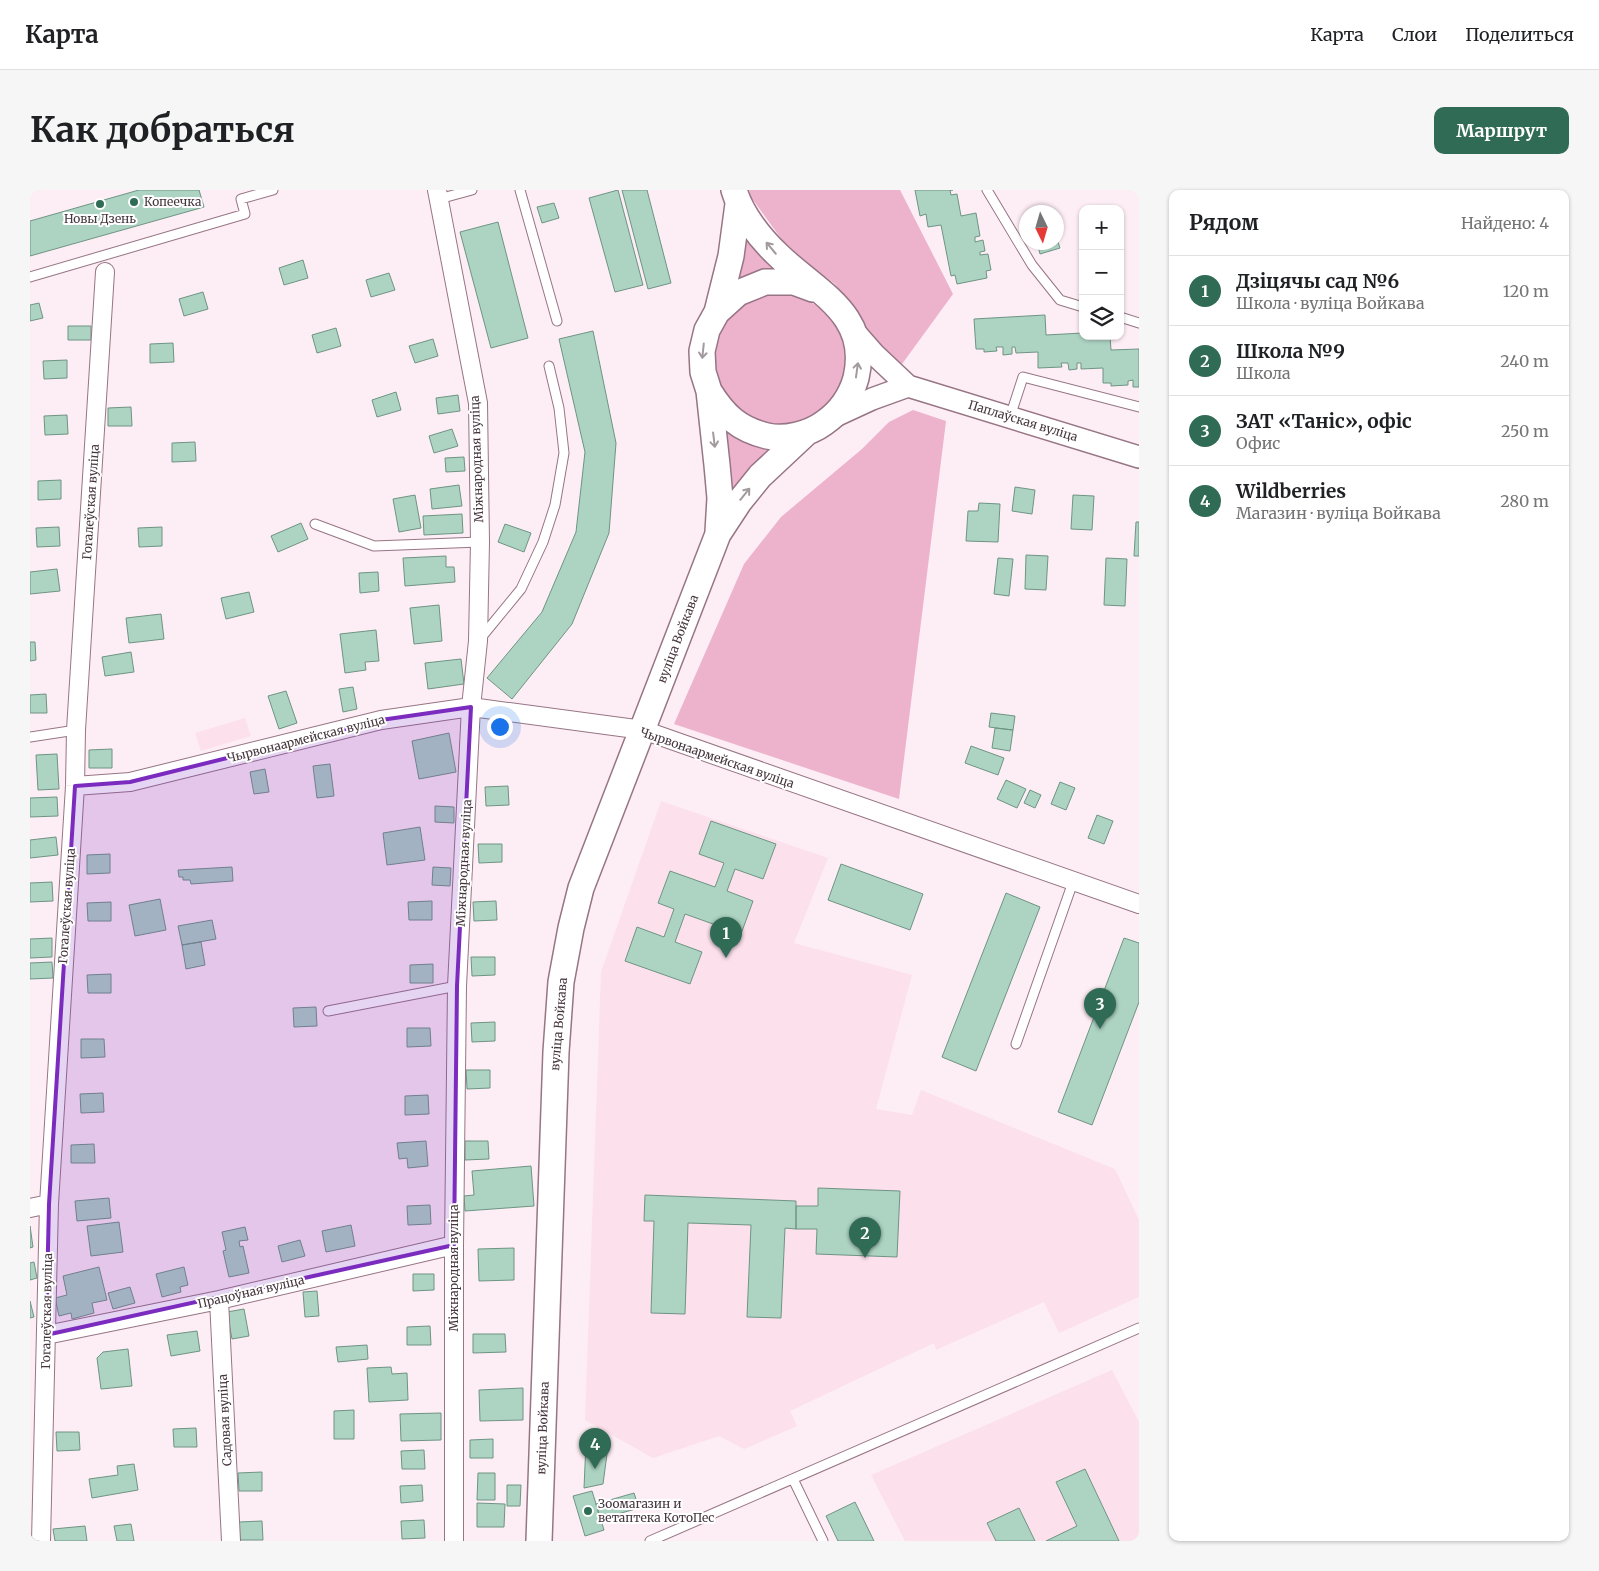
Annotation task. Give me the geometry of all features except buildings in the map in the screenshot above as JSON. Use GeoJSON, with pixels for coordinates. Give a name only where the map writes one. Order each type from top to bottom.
{"type":"FeatureCollection","features":[{"type":"Feature","properties":{"kind":"main road","name":"вуліца Войкава"},"geometry":{"type":"LineString","coordinates":[[709,391],[719,408],[733,421],[750,431],[769,436],[788,437],[821,426],[833,417],[845,403],[854,386],[858,368],[858,349],[853,330],[845,315],[834,302],[777,255],[736,197]]}},
{"type":"Feature","properties":{"kind":"main road","name":"вуліца Войкава"},"geometry":{"type":"LineString","coordinates":[[718,534],[720,498],[709,391],[703,372],[702,351],[707,330],[717,312],[731,256],[736,197]]}},
{"type":"Feature","properties":{"kind":"main road","name":"вуліца Войкава"},"geometry":{"type":"LineString","coordinates":[[717,312],[738,293],[765,282],[794,282],[820,292]]}},
{"type":"Feature","properties":{"kind":"main road","name":"вуліца Войкава"},"geometry":{"type":"LineString","coordinates":[[539,1541],[556,1052],[561,982],[571,928],[581,888],[718,534],[739,502],[760,476],[807,432]]}},
{"type":"Feature","properties":{"kind":"street","name":"Міжнародная вуліца"},"geometry":{"type":"LineString","coordinates":[[438,194],[478,403],[480,542],[478,642],[471,707],[457,986],[454,1245],[454,1541]]}},
{"type":"Feature","properties":{"kind":"street","name":"Гогалеўская вуліца"},"geometry":{"type":"LineString","coordinates":[[41,1541],[49,1204],[105,272]]}},
{"type":"Feature","properties":{"kind":"street","name":"Паплаўская вуліца"},"geometry":{"type":"LineString","coordinates":[[853,330],[874,354],[908,386],[1139,457]]}},
{"type":"Feature","properties":{"kind":"street"},"geometry":{"type":"LineString","coordinates":[[833,417],[908,386]]}},
{"type":"Feature","properties":{"kind":"street","name":"Чырвонаармейская вуліца"},"geometry":{"type":"LineString","coordinates":[[75,786],[130,782],[381,720],[471,707],[642,730],[1139,904]]}},
{"type":"Feature","properties":{"kind":"street"},"geometry":{"type":"LineString","coordinates":[[30,1208],[49,1204]]}},
{"type":"Feature","properties":{"kind":"street","name":"Працоўная вуліца"},"geometry":{"type":"LineString","coordinates":[[46,1335],[219,1300],[454,1245]]}},
{"type":"Feature","properties":{"kind":"street","name":"Садовая вуліца"},"geometry":{"type":"LineString","coordinates":[[219,1300],[231,1541]]}},
{"type":"Feature","properties":{"kind":"lane"},"geometry":{"type":"LineString","coordinates":[[30,277],[245,214],[241,199],[273,190]]}},
{"type":"Feature","properties":{"kind":"lane"},"geometry":{"type":"LineString","coordinates":[[438,194],[472,190]]}},
{"type":"Feature","properties":{"kind":"lane"},"geometry":{"type":"LineString","coordinates":[[520,190],[557,321]]}},
{"type":"Feature","properties":{"kind":"lane"},"geometry":{"type":"LineString","coordinates":[[987,190],[1032,265],[1060,300],[1079,306]]}},
{"type":"Feature","properties":{"kind":"lane"},"geometry":{"type":"LineString","coordinates":[[1124,318],[1139,322]]}},
{"type":"Feature","properties":{"kind":"lane"},"geometry":{"type":"LineString","coordinates":[[478,642],[521,589],[543,542],[555,505],[564,453],[559,408],[549,366]]}},
{"type":"Feature","properties":{"kind":"lane"},"geometry":{"type":"LineString","coordinates":[[1010,417],[1024,377],[1139,407]]}},
{"type":"Feature","properties":{"kind":"lane"},"geometry":{"type":"LineString","coordinates":[[315,524],[374,546],[480,542]]}},
{"type":"Feature","properties":{"kind":"lane"},"geometry":{"type":"LineString","coordinates":[[30,737],[76,730]]}},
{"type":"Feature","properties":{"kind":"lane"},"geometry":{"type":"LineString","coordinates":[[1016,1044],[1073,882]]}},
{"type":"Feature","properties":{"kind":"lane"},"geometry":{"type":"LineString","coordinates":[[328,1011],[457,986]]}},
{"type":"Feature","properties":{"kind":"lane"},"geometry":{"type":"LineString","coordinates":[[650,1541],[1139,1328]]}},
{"type":"Feature","properties":{"kind":"lane"},"geometry":{"type":"LineString","coordinates":[[793,1479],[823,1541]]}},
{"type":"Feature","properties":{"kind":"highlighted area"},"geometry":{"type":"Polygon","coordinates":[[[471,707],[457,986],[454,1245],[46,1335],[49,1204],[75,786],[130,782],[381,720],[471,707]]]}},
{"type":"Feature","properties":{"kind":"shaded area"},"geometry":{"type":"Polygon","coordinates":[[[749,190],[900,190],[953,294],[902,364],[884,353],[835,284],[790,251],[751,197],[749,190]]]}},
{"type":"Feature","properties":{"kind":"shaded area"},"geometry":{"type":"Polygon","coordinates":[[[743,225],[789,274],[730,289],[743,225]]]}},
{"type":"Feature","properties":{"kind":"shaded area"},"geometry":{"type":"Polygon","coordinates":[[[779,294],[804,299],[815,305],[825,314],[834,324],[840,335],[845,360],[840,385],[834,396],[825,406],[815,415],[804,421],[779,426],[754,421],[743,415],[733,406],[724,396],[718,385],[713,360],[718,335],[724,324],[733,314],[743,305],[754,299],[779,294]]]}},
{"type":"Feature","properties":{"kind":"shaded area"},"geometry":{"type":"Polygon","coordinates":[[[913,410],[946,421],[899,799],[674,724],[744,564],[781,517],[862,449],[889,422],[913,410]]]}},
{"type":"Feature","properties":{"kind":"shaded area"},"geometry":{"type":"Polygon","coordinates":[[[718,419],[786,445],[727,499],[718,419]]]}},
{"type":"Feature","properties":{"kind":"shaded area"},"geometry":{"type":"Polygon","coordinates":[[[245,718],[251,736],[201,751],[195,733],[245,718]]]}},
{"type":"Feature","properties":{"kind":"shaded area"},"geometry":{"type":"Polygon","coordinates":[[[661,801],[828,858],[794,943],[912,975],[876,1109],[912,1115],[921,1090],[1115,1169],[1139,1220],[1139,1297],[1059,1333],[1044,1302],[936,1350],[934,1343],[790,1411],[797,1426],[744,1449],[719,1436],[653,1458],[585,1420],[601,972],[661,801]]]}},
{"type":"Feature","properties":{"kind":"shaded area"},"geometry":{"type":"Polygon","coordinates":[[[1112,1370],[1139,1422],[1139,1541],[905,1541],[871,1475],[1112,1370]]]}},
{"type":"Feature","properties":{"kind":"place","name":"Копеечка"},"geometry":{"type":"Point","coordinates":[134,202]}},
{"type":"Feature","properties":{"kind":"place","name":"Новы Дзень"},"geometry":{"type":"Point","coordinates":[100,204]}},
{"type":"Feature","properties":{"kind":"place","name":"Дзіцячы сад №6"},"geometry":{"type":"Point","coordinates":[726,958]}},
{"type":"Feature","properties":{"kind":"place","name":"ЗАТ «Таніс», офіс"},"geometry":{"type":"Point","coordinates":[1100,1029]}},
{"type":"Feature","properties":{"kind":"place","name":"Школа №9"},"geometry":{"type":"Point","coordinates":[865,1258]}},
{"type":"Feature","properties":{"kind":"place","name":"Wildberries"},"geometry":{"type":"Point","coordinates":[595,1469]}},
{"type":"Feature","properties":{"kind":"place","name":"Зоомагазин и ветаптека КотоПес"},"geometry":{"type":"Point","coordinates":[588,1511]}}]}
